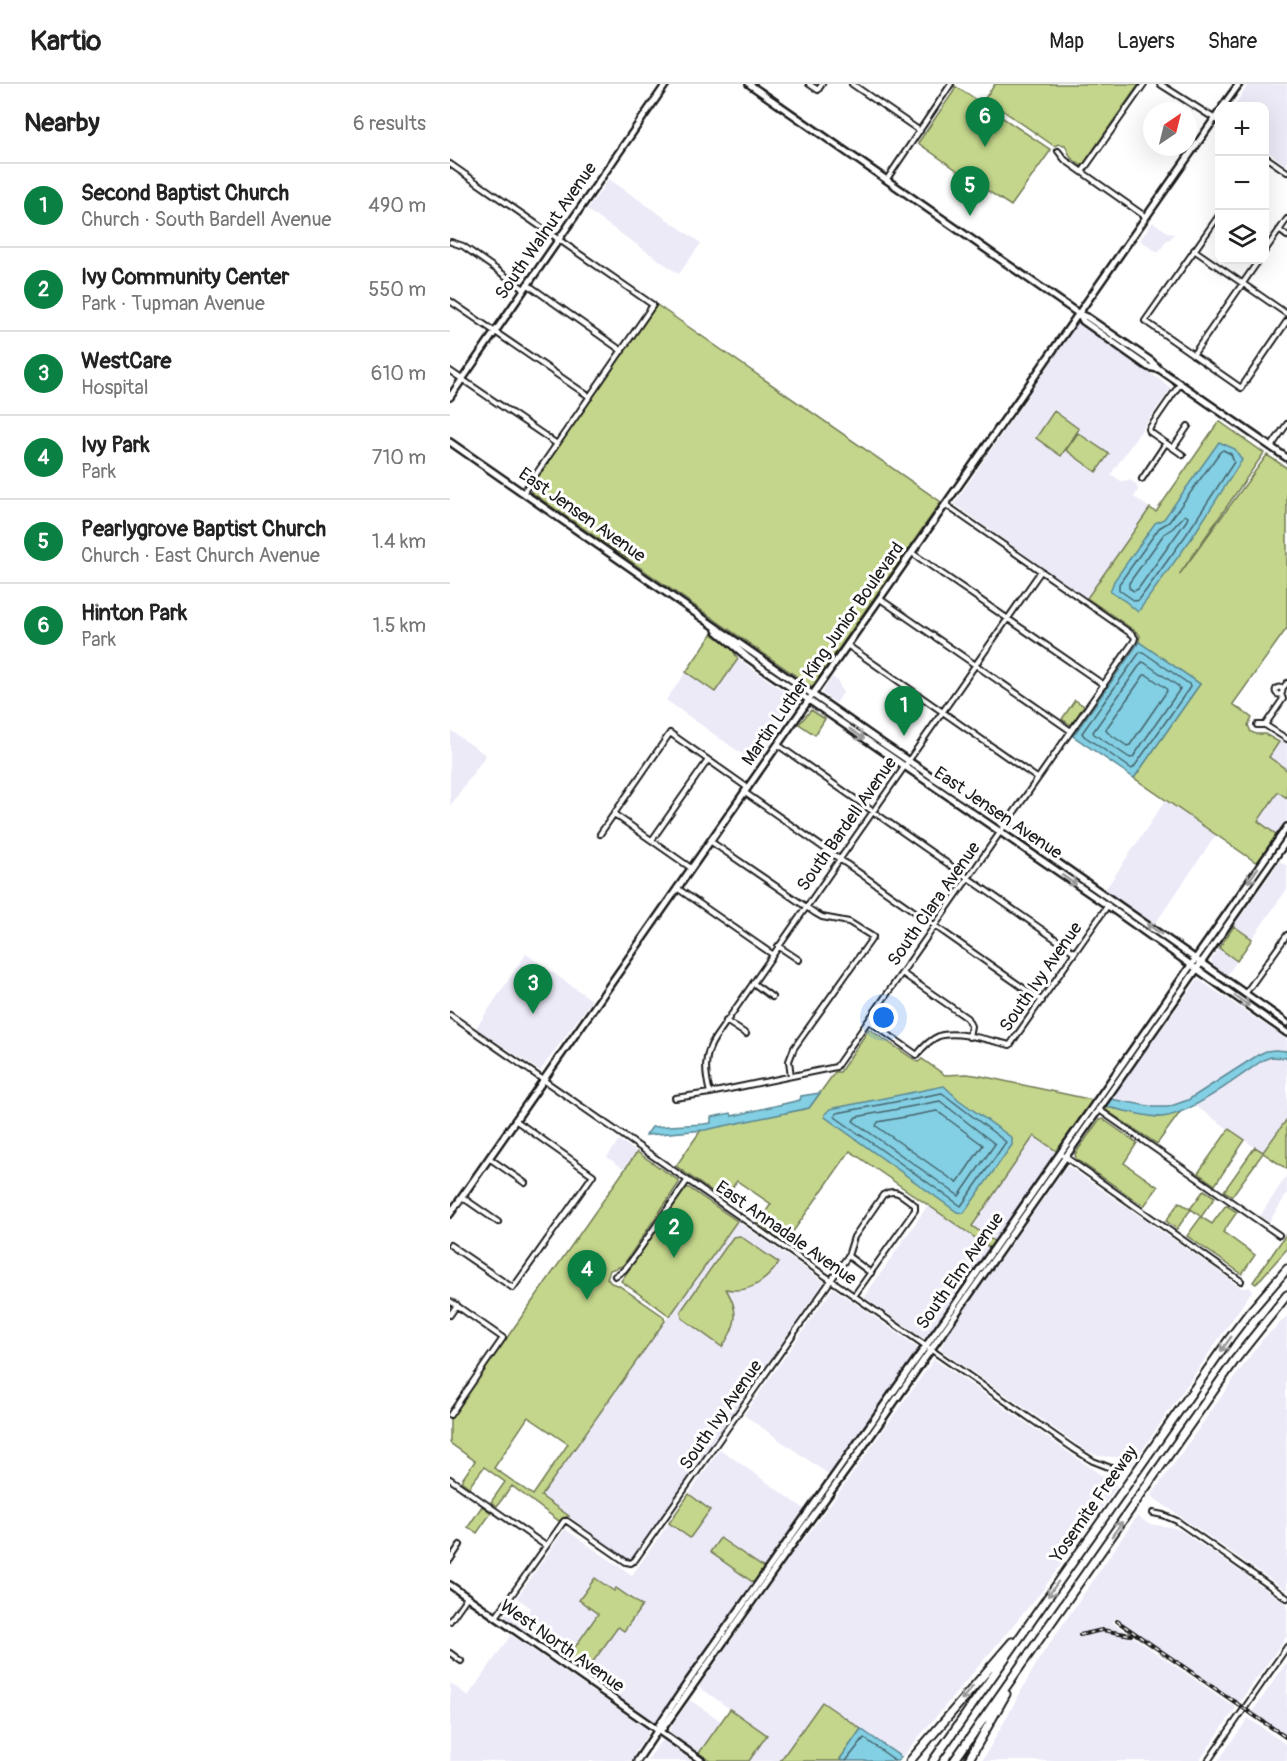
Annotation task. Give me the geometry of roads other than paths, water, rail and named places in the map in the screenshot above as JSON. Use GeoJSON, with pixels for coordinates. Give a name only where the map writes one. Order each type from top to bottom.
{"type":"FeatureCollection","features":[{"type":"Feature","properties":{"kind":"highway","name":"Yosemite Freeway"},"geometry":{"type":"LineString","coordinates":[[933,1761],[1230,1338],[1287,1269]]}},
{"type":"Feature","properties":{"kind":"highway","name":"Yosemite Freeway"},"geometry":{"type":"LineString","coordinates":[[954,1761],[1235,1360],[1287,1295]]}},
{"type":"Feature","properties":{"kind":"highway"},"geometry":{"type":"LineString","coordinates":[[1262,1324],[1287,1301]]}},
{"type":"Feature","properties":{"kind":"highway"},"geometry":{"type":"LineString","coordinates":[[910,1761],[1033,1617]]}},
{"type":"Feature","properties":{"kind":"highway"},"geometry":{"type":"LineString","coordinates":[[968,1761],[1035,1646]]}},
{"type":"Feature","properties":{"kind":"street","name":"South Walnut Avenue"},"geometry":{"type":"LineString","coordinates":[[450,397],[666,84]]}},
{"type":"Feature","properties":{"kind":"street"},"geometry":{"type":"LineString","coordinates":[[749,84],[1079,314],[1151,361],[1180,384],[1287,458]]}},
{"type":"Feature","properties":{"kind":"street"},"geometry":{"type":"LineString","coordinates":[[809,84],[818,90],[822,84]]}},
{"type":"Feature","properties":{"kind":"street"},"geometry":{"type":"LineString","coordinates":[[852,84],[920,131]]}},
{"type":"Feature","properties":{"kind":"street"},"geometry":{"type":"LineString","coordinates":[[887,179],[951,84]]}},
{"type":"Feature","properties":{"kind":"street"},"geometry":{"type":"LineString","coordinates":[[1082,172],[1144,84]]}},
{"type":"Feature","properties":{"kind":"street"},"geometry":{"type":"LineString","coordinates":[[1160,84],[1215,119]]}},
{"type":"Feature","properties":{"kind":"street"},"geometry":{"type":"LineString","coordinates":[[1226,102],[1239,84]]}},
{"type":"Feature","properties":{"kind":"street","name":"Martin Luther King Junior Boulevard"},"geometry":{"type":"LineString","coordinates":[[450,1214],[1146,217],[1215,123]]}},
{"type":"Feature","properties":{"kind":"street"},"geometry":{"type":"LineString","coordinates":[[1058,151],[1065,160],[1146,217]]}},
{"type":"Feature","properties":{"kind":"street"},"geometry":{"type":"LineString","coordinates":[[1269,159],[1287,172]]}},
{"type":"Feature","properties":{"kind":"street"},"geometry":{"type":"LineString","coordinates":[[450,164],[653,304],[523,493]]}},
{"type":"Feature","properties":{"kind":"street"},"geometry":{"type":"LineString","coordinates":[[1269,245],[1287,219]]}},
{"type":"Feature","properties":{"kind":"street"},"geometry":{"type":"LineString","coordinates":[[1215,220],[1145,321],[1241,388],[1287,321]]}},
{"type":"Feature","properties":{"kind":"street"},"geometry":{"type":"LineString","coordinates":[[1280,230],[1287,236]]}},
{"type":"Feature","properties":{"kind":"street"},"geometry":{"type":"LineString","coordinates":[[451,242],[463,246],[526,286],[622,351]]}},
{"type":"Feature","properties":{"kind":"street"},"geometry":{"type":"LineString","coordinates":[[1194,250],[1287,314]]}},
{"type":"Feature","properties":{"kind":"street"},"geometry":{"type":"LineString","coordinates":[[1193,355],[1256,264]]}},
{"type":"Feature","properties":{"kind":"street"},"geometry":{"type":"LineString","coordinates":[[450,301],[590,398]]}},
{"type":"Feature","properties":{"kind":"street"},"geometry":{"type":"LineString","coordinates":[[450,371],[557,444]]}},
{"type":"Feature","properties":{"kind":"street"},"geometry":{"type":"LineString","coordinates":[[1180,384],[1149,429],[1183,455]]}},
{"type":"Feature","properties":{"kind":"street"},"geometry":{"type":"LineString","coordinates":[[1271,447],[1287,424]]}},
{"type":"Feature","properties":{"kind":"street"},"geometry":{"type":"LineString","coordinates":[[1173,448],[1188,426]]}},
{"type":"Feature","properties":{"kind":"street","name":"East Jensen Avenue"},"geometry":{"type":"LineString","coordinates":[[450,442],[1006,826],[1287,1025]]}},
{"type":"Feature","properties":{"kind":"street"},"geometry":{"type":"LineString","coordinates":[[1142,478],[1166,443]]}},
{"type":"Feature","properties":{"kind":"street"},"geometry":{"type":"LineString","coordinates":[[946,505],[1041,571]]}},
{"type":"Feature","properties":{"kind":"street"},"geometry":{"type":"LineString","coordinates":[[912,553],[1104,685]]}},
{"type":"Feature","properties":{"kind":"street","name":"South Bardell Avenue"},"geometry":{"type":"LineString","coordinates":[[710,1093],[705,1059],[710,1045],[1041,571]]}},
{"type":"Feature","properties":{"kind":"street","name":"South Clara Avenue"},"geometry":{"type":"LineString","coordinates":[[791,1076],[836,1067],[1135,638],[1041,571]]}},
{"type":"Feature","properties":{"kind":"street"},"geometry":{"type":"LineString","coordinates":[[880,599],[1071,731]]}},
{"type":"Feature","properties":{"kind":"street","name":"East Jensen Avenue"},"geometry":{"type":"LineString","coordinates":[[696,613],[752,661],[1108,906],[1287,1033]]}},
{"type":"Feature","properties":{"kind":"street"},"geometry":{"type":"LineString","coordinates":[[847,645],[1037,778]]}},
{"type":"Feature","properties":{"kind":"street"},"geometry":{"type":"LineString","coordinates":[[1265,724],[1285,691]]}},
{"type":"Feature","properties":{"kind":"street"},"geometry":{"type":"LineString","coordinates":[[1257,724],[1265,724],[1287,739]]}},
{"type":"Feature","properties":{"kind":"street"},"geometry":{"type":"LineString","coordinates":[[600,834],[670,733],[1042,1002]]}},
{"type":"Feature","properties":{"kind":"street"},"geometry":{"type":"LineString","coordinates":[[778,745],[1074,952]]}},
{"type":"Feature","properties":{"kind":"street"},"geometry":{"type":"LineString","coordinates":[[652,840],[708,760]]}},
{"type":"Feature","properties":{"kind":"street"},"geometry":{"type":"LineString","coordinates":[[614,814],[691,868]]}},
{"type":"Feature","properties":{"kind":"street","name":"South Elm Avenue"},"geometry":{"type":"LineString","coordinates":[[637,1761],[664,1717],[929,1348],[1063,1156],[1287,827]]}},
{"type":"Feature","properties":{"kind":"street","name":"South Elm Avenue"},"geometry":{"type":"LineString","coordinates":[[1096,1107],[1197,970],[1287,840]]}},
{"type":"Feature","properties":{"kind":"street"},"geometry":{"type":"LineString","coordinates":[[675,1098],[791,1076],[789,1061],[794,1047],[873,937],[849,922],[822,916],[711,841]]}},
{"type":"Feature","properties":{"kind":"street"},"geometry":{"type":"LineString","coordinates":[[677,888],[772,954]]}},
{"type":"Feature","properties":{"kind":"street","name":"South Ivy Avenue"},"geometry":{"type":"LineString","coordinates":[[868,1021],[917,1055],[925,1045],[938,1036],[949,1034],[1010,1045],[1112,900]]}},
{"type":"Feature","properties":{"kind":"street"},"geometry":{"type":"LineString","coordinates":[[1245,994],[1287,935]]}},
{"type":"Feature","properties":{"kind":"street"},"geometry":{"type":"LineString","coordinates":[[778,946],[799,960]]}},
{"type":"Feature","properties":{"kind":"street"},"geometry":{"type":"LineString","coordinates":[[902,974],[967,1018],[970,1026],[969,1037]]}},
{"type":"Feature","properties":{"kind":"street"},"geometry":{"type":"LineString","coordinates":[[753,983],[772,997]]}},
{"type":"Feature","properties":{"kind":"street","name":"East Annadale Avenue"},"geometry":{"type":"LineString","coordinates":[[450,1015],[1087,1458],[1111,1468]]}},
{"type":"Feature","properties":{"kind":"street"},"geometry":{"type":"LineString","coordinates":[[1266,1018],[1275,1019],[1287,1025]]}},
{"type":"Feature","properties":{"kind":"street"},"geometry":{"type":"LineString","coordinates":[[726,1021],[746,1034]]}},
{"type":"Feature","properties":{"kind":"street"},"geometry":{"type":"LineString","coordinates":[[1096,1107],[1279,1235]]}},
{"type":"Feature","properties":{"kind":"street"},"geometry":{"type":"LineString","coordinates":[[450,1245],[513,1288],[593,1174],[515,1120]]}},
{"type":"Feature","properties":{"kind":"street"},"geometry":{"type":"LineString","coordinates":[[1063,1156],[1241,1281]]}},
{"type":"Feature","properties":{"kind":"street"},"geometry":{"type":"LineString","coordinates":[[489,1158],[525,1183]]}},
{"type":"Feature","properties":{"kind":"street"},"geometry":{"type":"LineString","coordinates":[[615,1276],[632,1260],[687,1181]]}},
{"type":"Feature","properties":{"kind":"street","name":"South Ivy Avenue"},"geometry":{"type":"LineString","coordinates":[[546,1546],[564,1521],[567,1521],[626,1562],[631,1563],[635,1560],[848,1256],[855,1235],[886,1193],[895,1191],[915,1205],[915,1210],[871,1273]]}},
{"type":"Feature","properties":{"kind":"street"},"geometry":{"type":"LineString","coordinates":[[462,1197],[498,1222]]}},
{"type":"Feature","properties":{"kind":"street"},"geometry":{"type":"LineString","coordinates":[[848,1256],[871,1273],[854,1296]]}},
{"type":"Feature","properties":{"kind":"street"},"geometry":{"type":"LineString","coordinates":[[450,1301],[504,1338],[450,1415]]}},
{"type":"Feature","properties":{"kind":"street"},"geometry":{"type":"LineString","coordinates":[[450,1315],[457,1305]]}},
{"type":"Feature","properties":{"kind":"street"},"geometry":{"type":"LineString","coordinates":[[450,1479],[546,1546],[496,1617]]}},
{"type":"Feature","properties":{"kind":"street"},"geometry":{"type":"LineString","coordinates":[[1154,1513],[1177,1521],[1287,1598]]}},
{"type":"Feature","properties":{"kind":"street"},"geometry":{"type":"LineString","coordinates":[[450,1560],[460,1545]]}},
{"type":"Feature","properties":{"kind":"street","name":"West North Avenue"},"geometry":{"type":"LineString","coordinates":[[450,1585],[702,1761]]}},
{"type":"Feature","properties":{"kind":"street"},"geometry":{"type":"LineString","coordinates":[[450,1621],[467,1597]]}},
{"type":"Feature","properties":{"kind":"street"},"geometry":{"type":"LineString","coordinates":[[1208,1761],[1287,1647]]}},
{"type":"Feature","properties":{"kind":"street"},"geometry":{"type":"LineString","coordinates":[[450,1653],[461,1661]]}},
{"type":"Feature","properties":{"kind":"water"},"geometry":{"type":"Polygon","coordinates":[[[1219,442],[1235,449],[1242,460],[1191,539],[1138,612],[1110,592],[1114,581],[1155,523],[1164,519],[1219,442]]]}},
{"type":"Feature","properties":{"kind":"water"},"geometry":{"type":"Polygon","coordinates":[[[1139,642],[1200,684],[1134,778],[1073,736],[1139,642]]]}},
{"type":"Feature","properties":{"kind":"water"},"geometry":{"type":"Polygon","coordinates":[[[1275,1050],[1287,1051],[1287,1058],[1271,1057],[1263,1060],[1214,1094],[1172,1115],[1154,1117],[1106,1107],[1111,1099],[1154,1107],[1168,1107],[1188,1100],[1258,1055],[1275,1050]]]}},
{"type":"Feature","properties":{"kind":"water"},"geometry":{"type":"Polygon","coordinates":[[[944,1086],[959,1100],[1012,1138],[1012,1145],[964,1213],[957,1212],[825,1117],[830,1109],[944,1086]]]}},
{"type":"Feature","properties":{"kind":"water"},"geometry":{"type":"Polygon","coordinates":[[[820,1093],[809,1108],[705,1130],[646,1135],[652,1127],[711,1123],[711,1117],[731,1113],[732,1116],[800,1100],[801,1096],[820,1093]]]}},
{"type":"Feature","properties":{"kind":"water"},"geometry":{"type":"Polygon","coordinates":[[[861,1729],[901,1757],[898,1761],[843,1761],[840,1759],[861,1729]]]}},
{"type":"Feature","properties":{"kind":"railway"},"geometry":{"type":"LineString","coordinates":[[1117,1621],[1287,1738]]}},
{"type":"Feature","properties":{"kind":"railway"},"geometry":{"type":"LineString","coordinates":[[1080,1635],[1102,1630],[1131,1635]]}},
{"type":"Feature","properties":{"kind":"place","name":"Hinton Park"},"geometry":{"type":"Point","coordinates":[985,147]}},
{"type":"Feature","properties":{"kind":"place","name":"Pearlygrove Baptist Church"},"geometry":{"type":"Point","coordinates":[970,216]}},
{"type":"Feature","properties":{"kind":"place","name":"Second Baptist Church"},"geometry":{"type":"Point","coordinates":[904,736]}},
{"type":"Feature","properties":{"kind":"place","name":"WestCare"},"geometry":{"type":"Point","coordinates":[533,1014]}},
{"type":"Feature","properties":{"kind":"place","name":"Ivy Community Center"},"geometry":{"type":"Point","coordinates":[674,1258]}},
{"type":"Feature","properties":{"kind":"place","name":"Ivy Park"},"geometry":{"type":"Point","coordinates":[587,1300]}}]}
